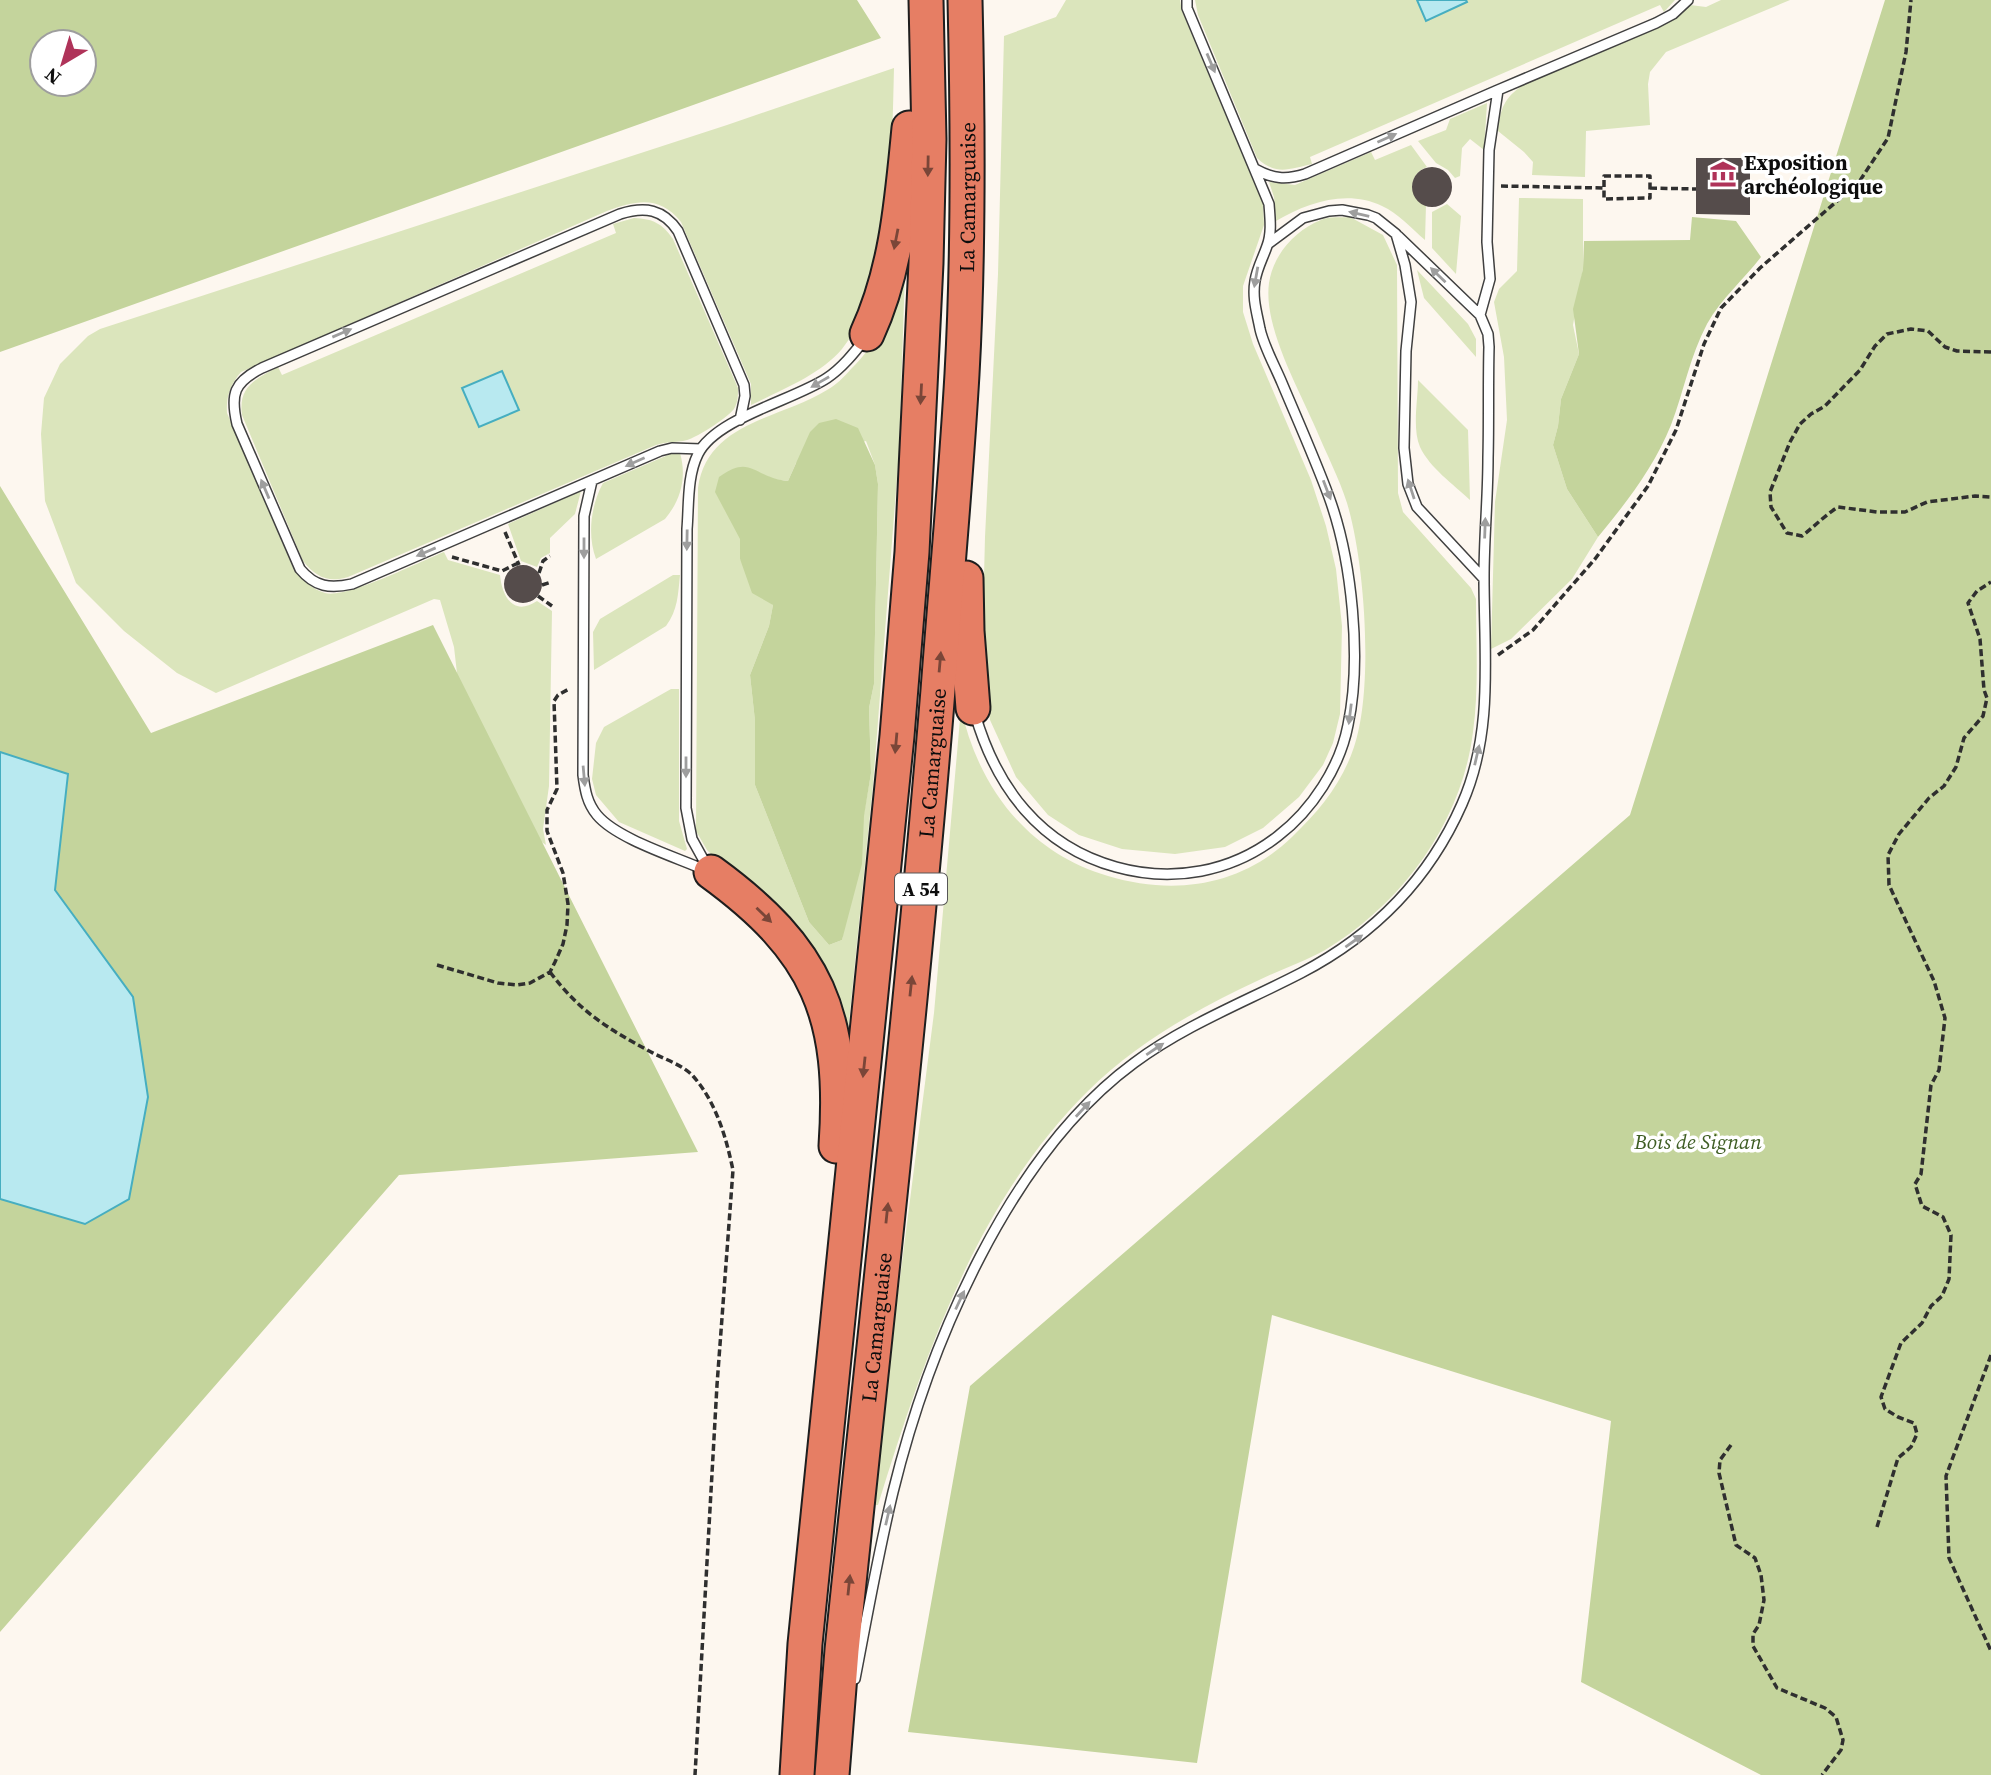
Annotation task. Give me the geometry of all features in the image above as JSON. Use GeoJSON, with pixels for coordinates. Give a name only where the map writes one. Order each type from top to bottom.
{"type":"FeatureCollection","features":[{"type":"Feature","properties":{"kind":"highway"},"geometry":{"type":"LineString","coordinates":[[867,334],[881,304],[901,212],[910,120],[911,0]]}},
{"type":"Feature","properties":{"kind":"highway","name":"La Camarguaise"},"geometry":{"type":"LineString","coordinates":[[797,1775],[813,1563],[893,777],[912,552],[926,263],[929,139],[926,0]]}},
{"type":"Feature","properties":{"kind":"highway","name":"La Camarguaise"},"geometry":{"type":"LineString","coordinates":[[832,1775],[845,1623],[924,862],[962,374],[968,123],[965,0]]}},
{"type":"Feature","properties":{"kind":"highway"},"geometry":{"type":"LineString","coordinates":[[962,374],[967,631],[974,708]]}},
{"type":"Feature","properties":{"kind":"highway"},"geometry":{"type":"LineString","coordinates":[[711,872],[743,895],[793,947],[823,1002],[835,1051],[838,1118],[816,1392],[813,1563]]}},
{"type":"Feature","properties":{"kind":"highway"},"geometry":{"type":"LineString","coordinates":[[841,1775],[852,1696]]}},
{"type":"Feature","properties":{"kind":"lane"},"geometry":{"type":"LineString","coordinates":[[974,708],[982,739],[995,768],[1019,805],[1054,838],[1086,856],[1124,869],[1160,874],[1186,874],[1229,864],[1262,848],[1280,834],[1315,797],[1339,753],[1348,726],[1354,642],[1342,545],[1331,500],[1261,334],[1254,303],[1258,266],[1268,244],[1271,221],[1269,204],[1186,0]]}},
{"type":"Feature","properties":{"kind":"lane"},"geometry":{"type":"LineString","coordinates":[[1255,169],[1266,175],[1285,179],[1305,174],[1656,23],[1674,14],[1688,0]]}},
{"type":"Feature","properties":{"kind":"lane"},"geometry":{"type":"LineString","coordinates":[[1480,315],[1490,279],[1487,242],[1489,150],[1499,90]]}},
{"type":"Feature","properties":{"kind":"lane"},"geometry":{"type":"LineString","coordinates":[[701,449],[672,448],[660,451],[340,587],[324,586],[306,576],[295,561],[237,424],[233,401],[244,378],[262,368],[620,214],[650,209],[668,218],[678,231],[739,372],[745,396],[740,420]]}},
{"type":"Feature","properties":{"kind":"lane"},"geometry":{"type":"LineString","coordinates":[[852,1696],[894,1489],[916,1414],[956,1309],[975,1268],[1014,1198],[1034,1168],[1079,1113],[1131,1065],[1194,1026],[1300,974],[1340,951],[1387,915],[1438,850],[1464,799],[1481,740],[1487,663],[1484,579],[1489,347],[1488,334],[1480,315],[1396,234],[1368,215],[1342,210],[1303,218],[1268,244]]}},
{"type":"Feature","properties":{"kind":"lane"},"geometry":{"type":"LineString","coordinates":[[1396,234],[1405,265],[1410,302],[1406,351],[1405,448],[1408,484],[1417,507],[1484,579]]}},
{"type":"Feature","properties":{"kind":"lane"},"geometry":{"type":"LineString","coordinates":[[711,872],[692,839],[686,807],[687,529],[693,469],[701,449],[717,433],[828,378],[856,351],[867,334]]}},
{"type":"Feature","properties":{"kind":"lane"},"geometry":{"type":"LineString","coordinates":[[592,481],[584,516],[583,775],[586,795],[596,814],[613,829],[711,872]]}},
{"type":"Feature","properties":{"kind":"path"},"geometry":{"type":"LineString","coordinates":[[1487,663],[1533,630],[1595,559],[1648,486],[1675,430],[1704,344],[1721,308],[1813,221],[1859,182],[1888,138],[1906,52],[1911,0]]}},
{"type":"Feature","properties":{"kind":"path"},"geometry":{"type":"LineString","coordinates":[[1604,176],[1650,176],[1650,188],[1650,198],[1604,199],[1604,176]]}},
{"type":"Feature","properties":{"kind":"path"},"geometry":{"type":"LineString","coordinates":[[1488,186],[1604,188]]}},
{"type":"Feature","properties":{"kind":"path"},"geometry":{"type":"LineString","coordinates":[[1650,188],[1696,189]]}},
{"type":"Feature","properties":{"kind":"path"},"geometry":{"type":"LineString","coordinates":[[1991,352],[1958,351],[1945,347],[1928,331],[1911,329],[1887,334],[1875,346],[1860,370],[1825,406],[1800,424],[1770,492],[1771,507],[1787,533],[1802,536],[1838,507],[1905,512],[1927,502],[1975,496],[1991,497]]}},
{"type":"Feature","properties":{"kind":"path"},"geometry":{"type":"LineString","coordinates":[[444,544],[451,556],[502,571],[518,564],[499,520]]}},
{"type":"Feature","properties":{"kind":"path"},"geometry":{"type":"LineString","coordinates":[[538,573],[543,561],[550,556]]}},
{"type":"Feature","properties":{"kind":"path"},"geometry":{"type":"LineString","coordinates":[[542,585],[551,582]]}},
{"type":"Feature","properties":{"kind":"path"},"geometry":{"type":"LineString","coordinates":[[1877,1527],[1898,1458],[1911,1447],[1917,1434],[1914,1423],[1885,1409],[1881,1397],[1901,1343],[1922,1323],[1931,1307],[1942,1296],[1949,1279],[1951,1236],[1943,1217],[1922,1206],[1915,1184],[1921,1174],[1931,1085],[1939,1070],[1945,1018],[1934,981],[1889,885],[1888,855],[1899,834],[1929,798],[1944,786],[1956,768],[1964,738],[1983,716],[1987,698],[1980,639],[1968,603],[1991,582]]}},
{"type":"Feature","properties":{"kind":"path"},"geometry":{"type":"LineString","coordinates":[[538,596],[552,606]]}},
{"type":"Feature","properties":{"kind":"path"},"geometry":{"type":"LineString","coordinates":[[437,965],[498,983],[517,985],[530,983],[550,972],[563,944],[568,904],[563,873],[547,831],[547,810],[557,789],[554,701],[558,695],[583,681]]}},
{"type":"Feature","properties":{"kind":"path"},"geometry":{"type":"LineString","coordinates":[[550,972],[566,994],[589,1015],[692,1074],[712,1105],[726,1139],[733,1170],[718,1372],[695,1775]]}},
{"type":"Feature","properties":{"kind":"path"},"geometry":{"type":"LineString","coordinates":[[1991,1354],[1946,1476],[1949,1558],[1991,1651]]}},
{"type":"Feature","properties":{"kind":"path"},"geometry":{"type":"LineString","coordinates":[[1731,1445],[1720,1460],[1719,1473],[1736,1545],[1755,1558],[1761,1575],[1764,1600],[1752,1646],[1777,1688],[1825,1708],[1836,1717],[1843,1740],[1842,1750],[1822,1775]]}},
{"type":"Feature","properties":{"kind":"green space"},"geometry":{"type":"Polygon","coordinates":[[[0,0],[857,0],[881,38],[0,352],[0,0]]]}},
{"type":"Feature","properties":{"kind":"green space"},"geometry":{"type":"Polygon","coordinates":[[[1066,0],[1180,0],[1182,11],[1263,204],[1264,225],[1243,286],[1243,312],[1253,344],[1311,480],[1336,569],[1342,626],[1340,714],[1333,743],[1323,765],[1299,797],[1263,828],[1225,847],[1175,854],[1122,849],[1079,835],[1048,815],[1016,777],[990,720],[982,656],[998,274],[1004,36],[1056,17],[1066,0]]]}},
{"type":"Feature","properties":{"kind":"green space"},"geometry":{"type":"Polygon","coordinates":[[[1195,0],[1417,0],[1426,20],[1467,2],[1466,0],[1675,0],[1664,12],[1660,5],[1310,157],[1312,164],[1283,170],[1270,167],[1257,158],[1198,15],[1195,0]]]}},
{"type":"Feature","properties":{"kind":"green space"},"geometry":{"type":"Polygon","coordinates":[[[1721,0],[1790,0],[1666,52],[1650,72],[1650,125],[1586,131],[1585,177],[1532,175],[1533,162],[1498,131],[1504,105],[1523,85],[1674,19],[1690,5],[1706,7],[1721,0]]]}},
{"type":"Feature","properties":{"kind":"green space","name":"Bois de Signan"},"geometry":{"type":"Polygon","coordinates":[[[1885,0],[1991,0],[1991,1775],[1761,1775],[1581,1682],[1611,1421],[1272,1315],[1197,1763],[908,1732],[970,1386],[1630,815],[1885,0]]]}},
{"type":"Feature","properties":{"kind":"green space"},"geometry":{"type":"Polygon","coordinates":[[[894,68],[886,214],[871,290],[859,323],[842,349],[823,367],[775,394],[751,405],[751,384],[681,222],[665,207],[647,202],[628,204],[607,211],[241,372],[231,386],[227,413],[294,570],[312,587],[325,593],[349,590],[444,552],[448,560],[500,575],[506,597],[515,605],[521,607],[537,601],[552,611],[549,786],[543,829],[546,845],[522,829],[465,744],[454,647],[440,600],[434,599],[216,693],[177,673],[124,631],[76,583],[45,501],[41,434],[44,398],[60,364],[88,336],[100,329],[894,68]]]}},
{"type":"Feature","properties":{"kind":"green space"},"geometry":{"type":"Polygon","coordinates":[[[1487,103],[1484,150],[1470,139],[1462,148],[1460,176],[1455,178],[1436,163],[1418,141],[1446,130],[1450,119],[1487,103]]]}},
{"type":"Feature","properties":{"kind":"green space"},"geometry":{"type":"Polygon","coordinates":[[[1411,145],[1427,167],[1416,175],[1413,185],[1416,196],[1426,205],[1425,240],[1388,209],[1355,199],[1327,200],[1276,221],[1274,197],[1269,182],[1295,185],[1371,152],[1375,160],[1411,145]]]}},
{"type":"Feature","properties":{"kind":"green space"},"geometry":{"type":"Polygon","coordinates":[[[1519,198],[1583,199],[1583,269],[1573,325],[1579,354],[1561,399],[1553,445],[1567,489],[1598,537],[1572,579],[1511,639],[1491,649],[1495,502],[1507,420],[1504,357],[1494,302],[1499,289],[1517,271],[1519,198]]]}},
{"type":"Feature","properties":{"kind":"green space"},"geometry":{"type":"Polygon","coordinates":[[[1447,204],[1461,216],[1456,274],[1432,248],[1432,212],[1447,204]]]}},
{"type":"Feature","properties":{"kind":"green space"},"geometry":{"type":"Polygon","coordinates":[[[1350,217],[1383,235],[1397,265],[1398,493],[1403,512],[1471,588],[1476,599],[1475,716],[1467,765],[1456,798],[1424,858],[1403,885],[1353,931],[1325,950],[1212,1003],[1146,1043],[1088,1091],[1049,1135],[1014,1182],[984,1232],[958,1284],[914,1393],[878,1505],[875,1505],[887,1379],[934,1013],[961,708],[980,764],[1011,813],[1031,834],[1054,851],[1079,865],[1108,876],[1158,885],[1183,885],[1230,876],[1273,853],[1321,806],[1337,784],[1349,760],[1360,722],[1365,660],[1362,591],[1347,503],[1284,358],[1271,319],[1269,283],[1280,253],[1302,230],[1324,219],[1350,217]]]}},
{"type":"Feature","properties":{"kind":"green space"},"geometry":{"type":"Polygon","coordinates":[[[1692,217],[1736,221],[1761,257],[1707,324],[1664,440],[1639,484],[1598,537],[1567,489],[1553,445],[1561,399],[1579,354],[1573,309],[1583,269],[1584,241],[1690,240],[1692,217]]]}},
{"type":"Feature","properties":{"kind":"green space"},"geometry":{"type":"Polygon","coordinates":[[[634,218],[656,223],[673,239],[738,388],[734,409],[695,437],[656,445],[348,577],[328,579],[313,571],[303,561],[242,415],[243,397],[250,385],[278,367],[282,375],[616,233],[613,224],[634,218]]]}},
{"type":"Feature","properties":{"kind":"green space"},"geometry":{"type":"Polygon","coordinates":[[[1417,270],[1468,324],[1476,339],[1476,357],[1424,298],[1417,270]]]}},
{"type":"Feature","properties":{"kind":"green space"},"geometry":{"type":"Polygon","coordinates":[[[905,272],[899,452],[873,785],[848,1032],[843,1031],[725,868],[707,850],[696,831],[698,488],[704,466],[715,449],[730,436],[748,425],[808,400],[843,378],[869,348],[889,311],[905,272]],[[866,441],[796,463],[788,481],[762,474],[740,539],[740,559],[773,605],[769,626],[750,675],[755,721],[755,785],[809,922],[829,945],[842,940],[871,773],[869,708],[874,684],[878,484],[875,465],[866,441]]]}},
{"type":"Feature","properties":{"kind":"green space"},"geometry":{"type":"Polygon","coordinates":[[[1418,380],[1468,430],[1470,500],[1436,469],[1420,447],[1416,423],[1418,380]]]}},
{"type":"Feature","properties":{"kind":"green space"},"geometry":{"type":"Polygon","coordinates":[[[836,419],[858,428],[875,465],[878,484],[874,684],[869,708],[871,773],[864,816],[862,864],[842,940],[829,945],[809,922],[755,785],[755,721],[750,675],[769,626],[773,605],[752,593],[740,559],[740,539],[715,492],[719,477],[739,467],[788,481],[810,432],[819,423],[836,419]]]}},
{"type":"Feature","properties":{"kind":"green space"},"geometry":{"type":"Polygon","coordinates":[[[675,452],[680,453],[683,479],[671,512],[665,519],[596,559],[592,520],[603,483],[675,452]]]}},
{"type":"Feature","properties":{"kind":"green space"},"geometry":{"type":"Polygon","coordinates":[[[0,486],[151,733],[433,625],[698,1152],[399,1175],[0,1632],[0,486]]]}},
{"type":"Feature","properties":{"kind":"green space"},"geometry":{"type":"Polygon","coordinates":[[[581,491],[575,514],[550,538],[550,553],[541,558],[537,567],[521,561],[508,524],[581,491]]]}},
{"type":"Feature","properties":{"kind":"green space"},"geometry":{"type":"Polygon","coordinates":[[[673,575],[680,575],[678,595],[673,614],[666,626],[594,670],[593,632],[600,619],[673,575]]]}},
{"type":"Feature","properties":{"kind":"green space"},"geometry":{"type":"Polygon","coordinates":[[[671,689],[679,689],[679,821],[687,849],[685,851],[619,822],[596,795],[592,779],[596,743],[604,727],[671,689]]]}},
{"type":"Feature","properties":{"kind":"water"},"geometry":{"type":"Polygon","coordinates":[[[1417,0],[1466,0],[1467,2],[1426,21],[1417,0]]]}},
{"type":"Feature","properties":{"kind":"water"},"geometry":{"type":"Polygon","coordinates":[[[502,371],[519,410],[479,427],[462,388],[502,371]]]}},
{"type":"Feature","properties":{"kind":"water"},"geometry":{"type":"Polygon","coordinates":[[[0,752],[68,774],[55,890],[133,997],[148,1097],[129,1199],[85,1224],[0,1199],[0,752]]]}},
{"type":"Feature","properties":{"kind":"building","name":"Exposition archéologique"},"geometry":{"type":"Polygon","coordinates":[[[1696,158],[1750,158],[1750,215],[1696,214],[1696,158]]]}},
{"type":"Feature","properties":{"kind":"building"},"geometry":{"type":"Polygon","coordinates":[[[1432,167],[1446,173],[1452,187],[1446,201],[1432,207],[1418,201],[1412,187],[1418,173],[1432,167]]]}},
{"type":"Feature","properties":{"kind":"building"},"geometry":{"type":"Polygon","coordinates":[[[523,565],[537,570],[542,584],[537,598],[523,603],[509,598],[504,584],[509,570],[523,565]]]}},
{"type":"Feature","properties":{"kind":"place","name":"Exposition archéologique"},"geometry":{"type":"Point","coordinates":[1723,174]}}]}
